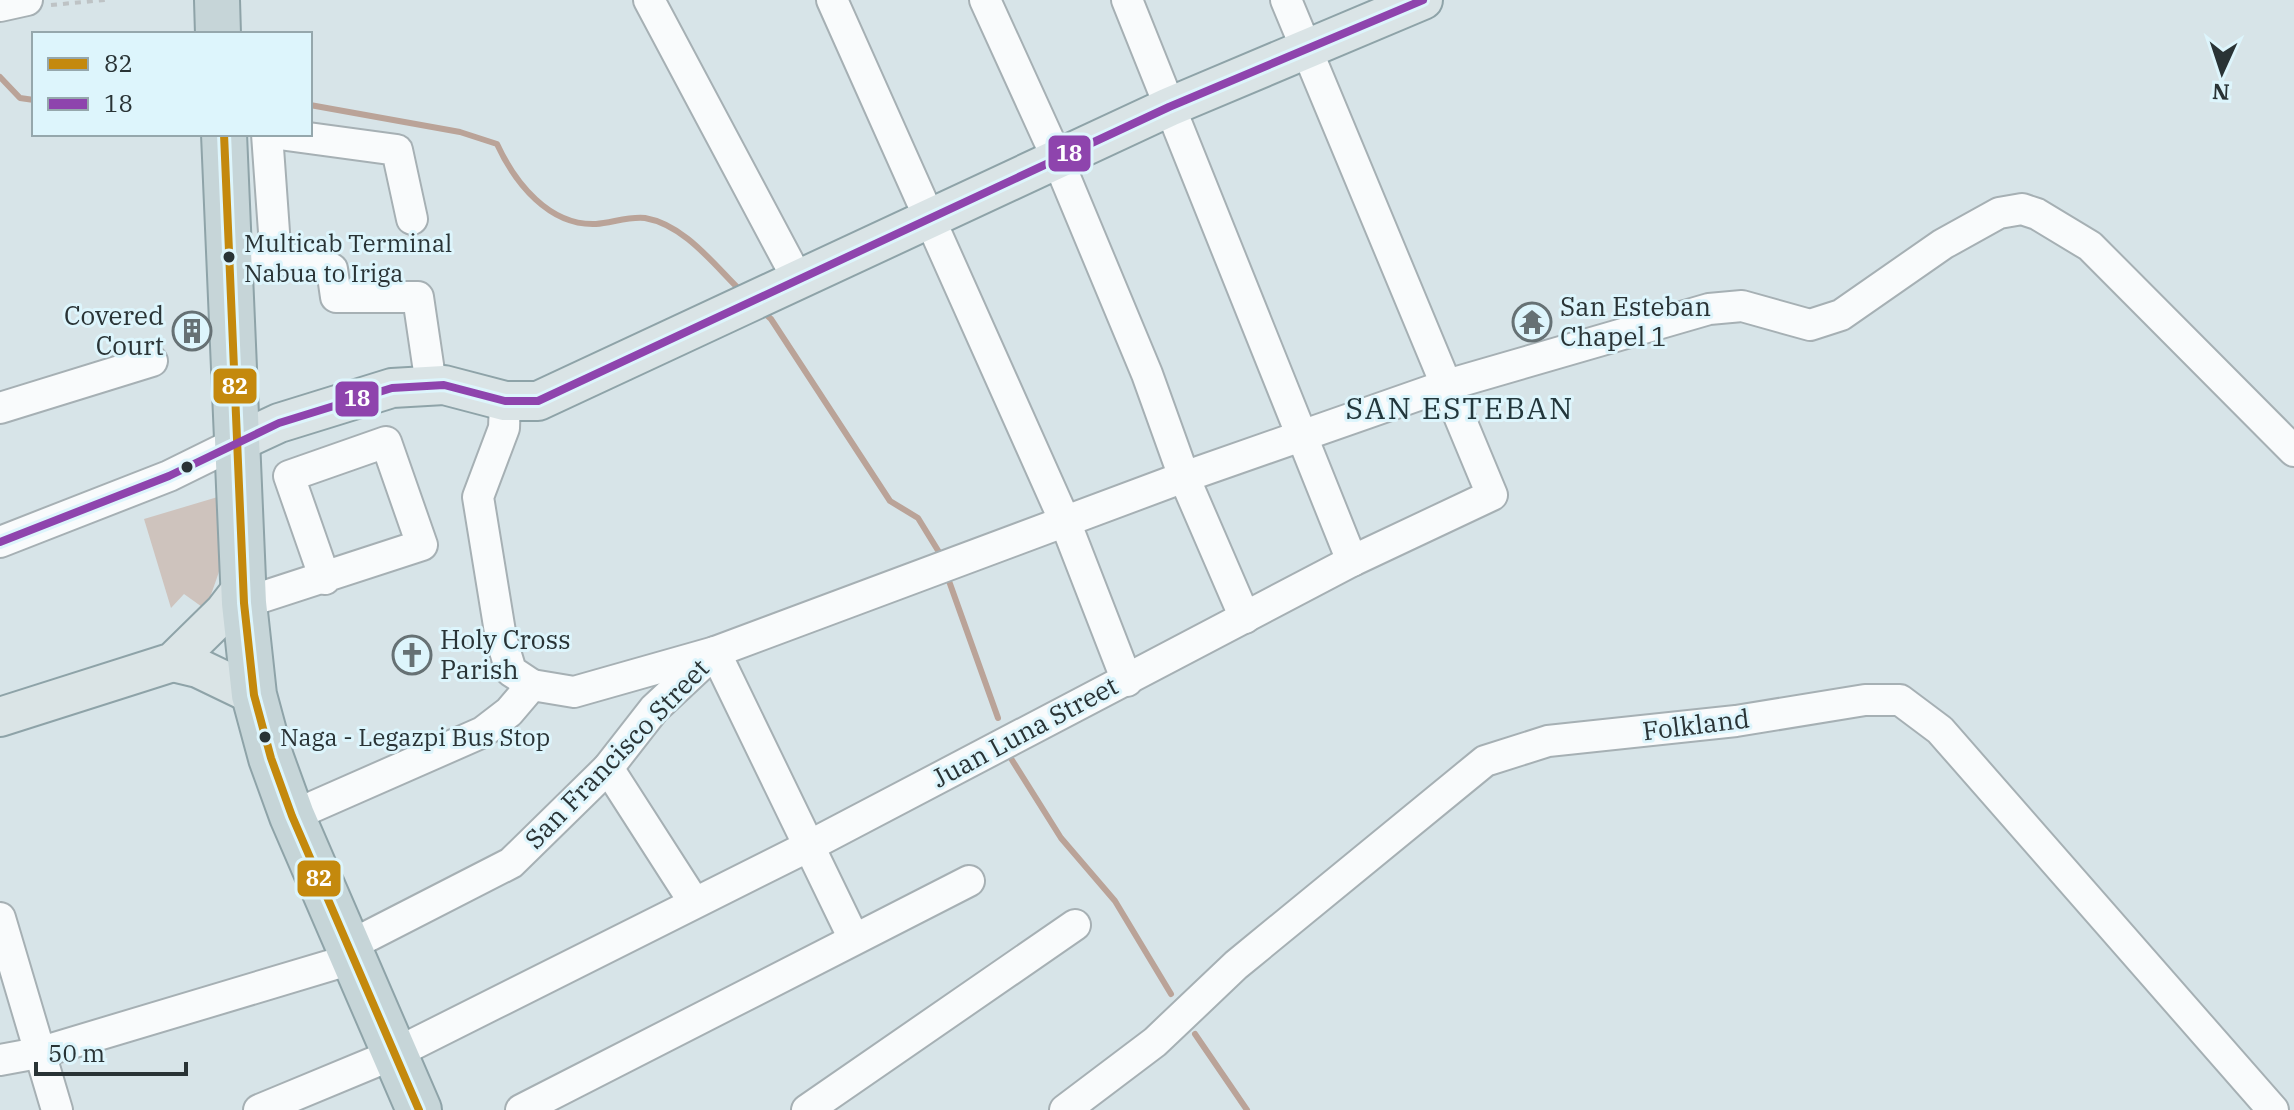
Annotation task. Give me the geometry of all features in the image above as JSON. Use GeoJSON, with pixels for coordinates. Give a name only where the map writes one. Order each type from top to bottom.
{"type":"FeatureCollection","features":[{"type":"Feature","properties":{"kind":"highway"},"geometry":{"type":"LineString","coordinates":[[217,0],[218,32]]}},
{"type":"Feature","properties":{"kind":"highway"},"geometry":{"type":"LineString","coordinates":[[224,136],[244,594],[254,695],[271,758],[292,816],[419,1110]]}},
{"type":"Feature","properties":{"kind":"main road"},"geometry":{"type":"LineString","coordinates":[[238,442],[279,423],[392,388],[444,385],[505,401],[538,401],[1169,107],[1305,47],[1423,0]]}},
{"type":"Feature","properties":{"kind":"main road"},"geometry":{"type":"LineString","coordinates":[[0,717],[173,662],[244,594]]}},
{"type":"Feature","properties":{"kind":"main road"},"geometry":{"type":"LineString","coordinates":[[173,662],[198,668],[254,695]]}},
{"type":"Feature","properties":{"kind":"street"},"geometry":{"type":"LineString","coordinates":[[0,6],[27,0]]}},
{"type":"Feature","properties":{"kind":"street"},"geometry":{"type":"LineString","coordinates":[[649,0],[766,293]]}},
{"type":"Feature","properties":{"kind":"street","name":"Juan Luna Street"},"geometry":{"type":"LineString","coordinates":[[259,1110],[394,1054],[809,846],[1127,681],[1066,524],[932,218],[832,0]]}},
{"type":"Feature","properties":{"kind":"street"},"geometry":{"type":"LineString","coordinates":[[985,0],[1057,158],[1147,374],[1184,477],[1245,618]]}},
{"type":"Feature","properties":{"kind":"street"},"geometry":{"type":"LineString","coordinates":[[1127,0],[1352,561]]}},
{"type":"Feature","properties":{"kind":"street"},"geometry":{"type":"LineString","coordinates":[[1127,681],[1352,561],[1492,495],[1286,0]]}},
{"type":"Feature","properties":{"kind":"street"},"geometry":{"type":"LineString","coordinates":[[267,136],[276,260]]}},
{"type":"Feature","properties":{"kind":"street"},"geometry":{"type":"LineString","coordinates":[[294,136],[397,150],[412,219]]}},
{"type":"Feature","properties":{"kind":"street"},"geometry":{"type":"LineString","coordinates":[[505,401],[504,428],[478,497],[501,638],[511,671],[532,685],[574,692],[715,652],[1066,524],[1184,477],[1447,385],[1709,309],[1742,306],[1810,325],[1841,315],[1943,244],[1999,213],[2022,209],[2037,214],[2090,246],[2294,451]]}},
{"type":"Feature","properties":{"kind":"street"},"geometry":{"type":"LineString","coordinates":[[231,262],[276,260],[323,263],[332,269],[336,297],[418,297],[431,385]]}},
{"type":"Feature","properties":{"kind":"street"},"geometry":{"type":"LineString","coordinates":[[0,408],[152,361]]}},
{"type":"Feature","properties":{"kind":"street"},"geometry":{"type":"LineString","coordinates":[[0,542],[169,476],[238,442]]}},
{"type":"Feature","properties":{"kind":"street"},"geometry":{"type":"LineString","coordinates":[[244,594],[325,579],[422,545],[386,442],[289,476],[325,579]]}},
{"type":"Feature","properties":{"kind":"street"},"geometry":{"type":"LineString","coordinates":[[715,652],[854,939]]}},
{"type":"Feature","properties":{"kind":"street","name":"San Francisco Street"},"geometry":{"type":"LineString","coordinates":[[0,1060],[38,1053],[352,952],[511,863],[608,768],[654,709],[715,652]]}},
{"type":"Feature","properties":{"kind":"street"},"geometry":{"type":"LineString","coordinates":[[292,816],[483,732],[509,712],[532,685]]}},
{"type":"Feature","properties":{"kind":"street","name":"Folkland"},"geometry":{"type":"LineString","coordinates":[[1065,1110],[1155,1042],[1236,965],[1485,761],[1548,741],[1736,721],[1865,700],[1900,700],[1940,730],[2273,1110]]}},
{"type":"Feature","properties":{"kind":"street"},"geometry":{"type":"LineString","coordinates":[[608,768],[694,902]]}},
{"type":"Feature","properties":{"kind":"street"},"geometry":{"type":"LineString","coordinates":[[521,1110],[969,881]]}},
{"type":"Feature","properties":{"kind":"street"},"geometry":{"type":"LineString","coordinates":[[0,918],[5,952],[57,1110]]}},
{"type":"Feature","properties":{"kind":"street"},"geometry":{"type":"LineString","coordinates":[[807,1110],[1075,925]]}},
{"type":"Feature","properties":{"kind":"shaded area"},"geometry":{"type":"Polygon","coordinates":[[[221,496],[227,522],[224,552],[205,609],[184,594],[171,608],[144,519],[221,496]]]}},
{"type":"Feature","properties":{"kind":"waterway"},"geometry":{"type":"LineString","coordinates":[[0,77],[20,98],[32,100]]}},
{"type":"Feature","properties":{"kind":"waterway"},"geometry":{"type":"LineString","coordinates":[[312,105],[460,132],[497,144],[524,187],[549,210],[579,223],[596,224],[639,218],[660,222],[686,237],[742,292]]}},
{"type":"Feature","properties":{"kind":"waterway"},"geometry":{"type":"LineString","coordinates":[[761,310],[771,319],[890,501],[918,518],[942,557]]}},
{"type":"Feature","properties":{"kind":"waterway"},"geometry":{"type":"LineString","coordinates":[[949,581],[998,718]]}},
{"type":"Feature","properties":{"kind":"waterway"},"geometry":{"type":"LineString","coordinates":[[1012,760],[1061,838],[1115,901],[1171,994]]}},
{"type":"Feature","properties":{"kind":"waterway"},"geometry":{"type":"LineString","coordinates":[[1195,1034],[1247,1110]]}},
{"type":"Feature","properties":{"kind":"transit line","name":"18"},"geometry":{"type":"LineString","coordinates":[[0,542],[169,476],[279,423],[392,388],[444,385],[505,401],[538,401],[1169,107],[1423,0]]}},
{"type":"Feature","properties":{"kind":"transit line","name":"82"},"geometry":{"type":"LineString","coordinates":[[224,136],[244,603],[254,695],[271,758],[292,816],[419,1110]]}},
{"type":"Feature","properties":{"kind":"place","name":"Multicab Terminal Nabua to Iriga"},"geometry":{"type":"Point","coordinates":[229,257]}},
{"type":"Feature","properties":{"kind":"place","name":"San Esteban Chapel 1"},"geometry":{"type":"Point","coordinates":[1532,322]}},
{"type":"Feature","properties":{"kind":"place","name":"Covered Court"},"geometry":{"type":"Point","coordinates":[192,331]}},
{"type":"Feature","properties":{"kind":"place","name":"Holy Cross Parish"},"geometry":{"type":"Point","coordinates":[412,655]}},
{"type":"Feature","properties":{"kind":"place","name":"Naga - Legazpi Bus Stop"},"geometry":{"type":"Point","coordinates":[265,737]}},
{"type":"Feature","properties":{"kind":"district","name":"SAN ESTEBAN"},"geometry":{"type":"Point","coordinates":[1460,409]}}]}
